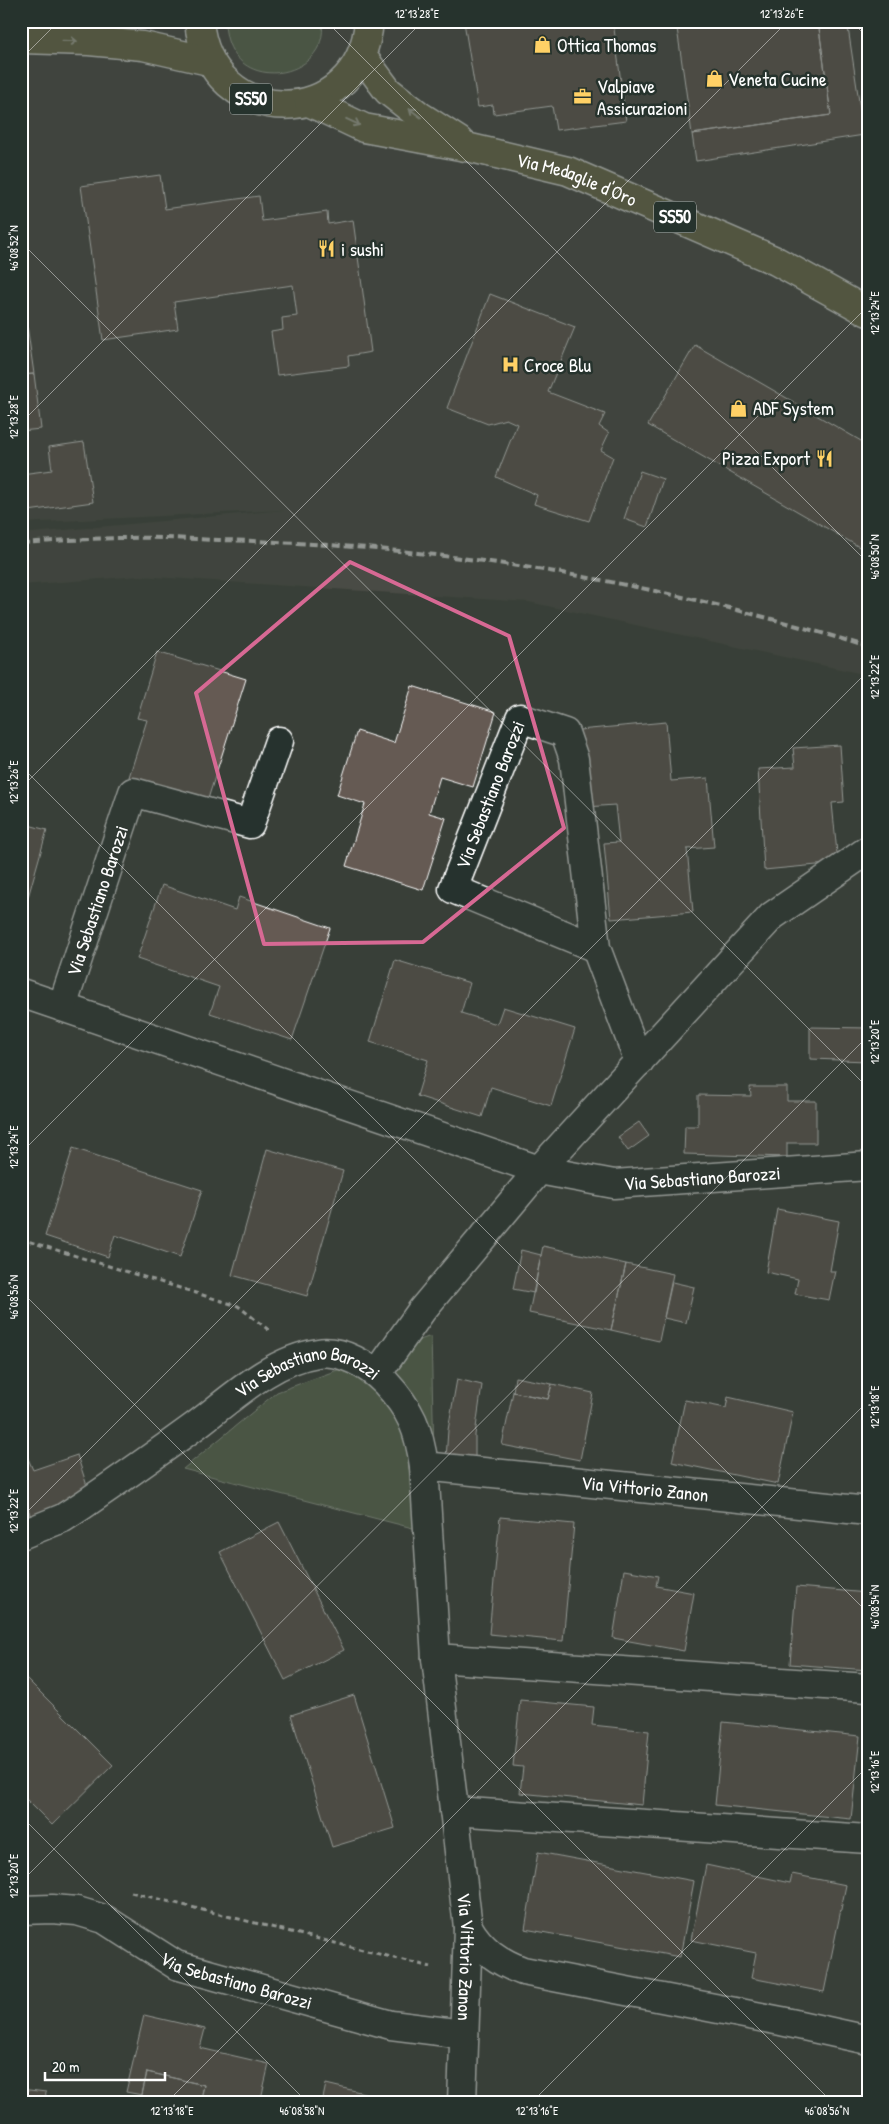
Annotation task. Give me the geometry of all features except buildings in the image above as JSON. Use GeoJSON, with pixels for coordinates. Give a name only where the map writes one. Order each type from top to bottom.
{"type":"FeatureCollection","features":[{"type":"Feature","properties":{"kind":"main road","name":"SS50"},"geometry":{"type":"LineString","coordinates":[[199,21],[201,38],[209,61],[227,84],[251,99],[280,105],[309,102],[331,92],[349,76],[362,56],[368,37],[369,21]]}},
{"type":"Feature","properties":{"kind":"main road"},"geometry":{"type":"LineString","coordinates":[[21,40],[89,41],[143,46],[209,61]]}},
{"type":"Feature","properties":{"kind":"main road","name":"Via Medaglie d'Oro"},"geometry":{"type":"LineString","coordinates":[[362,56],[388,92],[420,116],[471,148]]}},
{"type":"Feature","properties":{"kind":"main road","name":"Via Medaglie d'Oro"},"geometry":{"type":"LineString","coordinates":[[309,102],[364,128],[471,148],[568,171],[776,261],[868,312]]}},
{"type":"Feature","properties":{"kind":"street","name":"Via Sebastiano Barozzi"},"geometry":{"type":"LineString","coordinates":[[596,948],[453,889],[520,718],[565,733],[574,759],[596,948],[639,1062]]}},
{"type":"Feature","properties":{"kind":"street","name":"Via Sebastiano Barozzi"},"geometry":{"type":"LineString","coordinates":[[62,1007],[132,792],[250,824],[279,741]]}},
{"type":"Feature","properties":{"kind":"street","name":"Via Sebastiano Barozzi"},"geometry":{"type":"LineString","coordinates":[[21,1536],[63,1518],[259,1379],[301,1357],[320,1352],[338,1354],[359,1362],[377,1374],[422,1310],[539,1170],[772,916],[868,850]]}},
{"type":"Feature","properties":{"kind":"street","name":"Via Sebastiano Barozzi"},"geometry":{"type":"LineString","coordinates":[[21,993],[539,1170],[614,1184],[868,1166]]}},
{"type":"Feature","properties":{"kind":"street","name":"Via Vittorio Zanon"},"geometry":{"type":"LineString","coordinates":[[377,1374],[397,1395],[411,1417],[420,1438],[424,1466],[436,1658],[468,1926],[468,1976],[463,2034],[462,2103]]}},
{"type":"Feature","properties":{"kind":"street","name":"Via Vittorio Zanon"},"geometry":{"type":"LineString","coordinates":[[424,1466],[868,1511]]}},
{"type":"Feature","properties":{"kind":"street"},"geometry":{"type":"LineString","coordinates":[[436,1658],[868,1688]]}},
{"type":"Feature","properties":{"kind":"street"},"geometry":{"type":"LineString","coordinates":[[454,1812],[868,1839]]}},
{"type":"Feature","properties":{"kind":"street","name":"Via Sebastiano Barozzi"},"geometry":{"type":"LineString","coordinates":[[21,1910],[52,1908],[77,1911],[104,1919],[176,1965],[391,2025],[463,2034]]}},
{"type":"Feature","properties":{"kind":"street"},"geometry":{"type":"LineString","coordinates":[[468,1926],[476,1939],[495,1958],[523,1971],[781,2021],[868,2040]]}},
{"type":"Feature","properties":{"kind":"path"},"geometry":{"type":"LineString","coordinates":[[21,1239],[238,1306],[301,1357]]}},
{"type":"Feature","properties":{"kind":"highlighted area"},"geometry":{"type":"Polygon","coordinates":[[[350,562],[509,636],[564,828],[423,942],[264,944],[196,693],[350,562]]]}},
{"type":"Feature","properties":{"kind":"shaded area"},"geometry":{"type":"Polygon","coordinates":[[[21,21],[868,21],[868,675],[529,602],[140,576],[21,585],[21,534],[284,510],[21,523],[21,21]]]}},
{"type":"Feature","properties":{"kind":"green space"},"geometry":{"type":"Polygon","coordinates":[[[225,21],[322,21],[320,42],[311,58],[296,68],[277,73],[259,71],[242,62],[230,46],[225,21]]]}},
{"type":"Feature","properties":{"kind":"green space"},"geometry":{"type":"Polygon","coordinates":[[[431,1336],[436,1534],[183,1469],[277,1392],[431,1336]]]}},
{"type":"Feature","properties":{"kind":"railway"},"geometry":{"type":"LineString","coordinates":[[21,543],[102,538],[174,538],[301,543],[466,559],[628,585],[709,603],[868,647]]}},
{"type":"Feature","properties":{"kind":"place","name":"Ottica Thomas"},"geometry":{"type":"Point","coordinates":[543,45]}},
{"type":"Feature","properties":{"kind":"place","name":"Veneta Cucine"},"geometry":{"type":"Point","coordinates":[714,79]}},
{"type":"Feature","properties":{"kind":"place","name":"Valpiave Assicurazioni"},"geometry":{"type":"Point","coordinates":[583,97]}},
{"type":"Feature","properties":{"kind":"place","name":"i sushi"},"geometry":{"type":"Point","coordinates":[327,249]}},
{"type":"Feature","properties":{"kind":"place","name":"Croce Blu"},"geometry":{"type":"Point","coordinates":[510,365]}},
{"type":"Feature","properties":{"kind":"place","name":"ADF System"},"geometry":{"type":"Point","coordinates":[739,408]}},
{"type":"Feature","properties":{"kind":"place","name":"Pizza Export"},"geometry":{"type":"Point","coordinates":[824,458]}}]}
